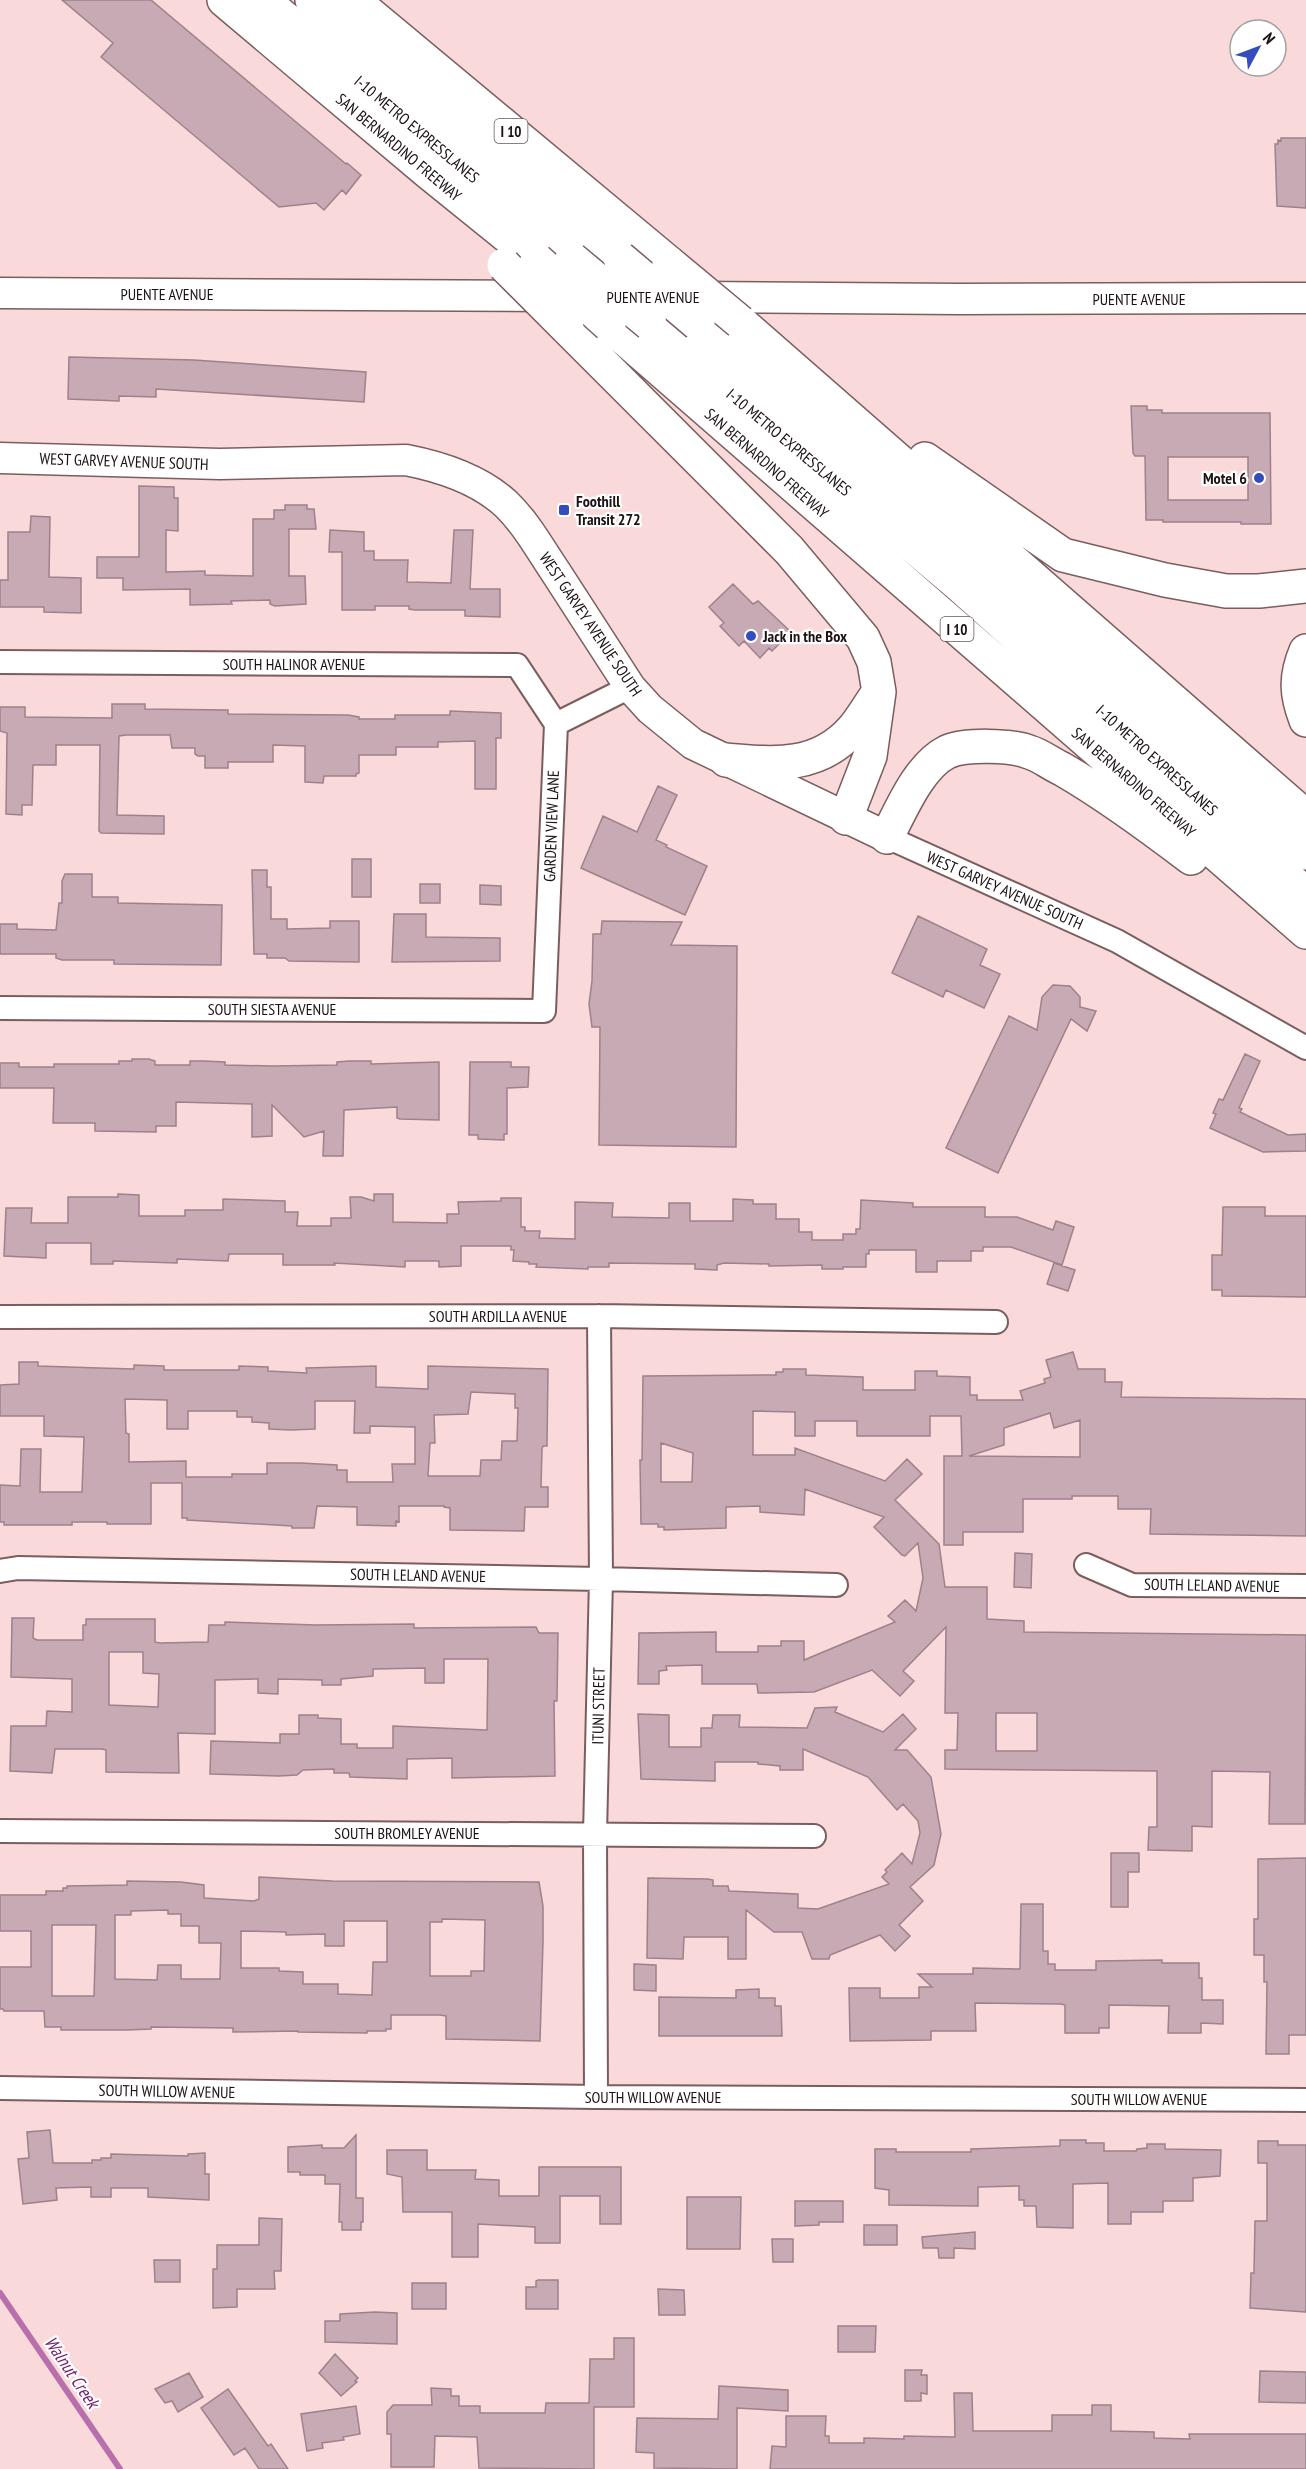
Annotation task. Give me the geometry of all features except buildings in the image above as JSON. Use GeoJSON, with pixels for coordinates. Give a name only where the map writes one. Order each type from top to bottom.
{"type":"FeatureCollection","features":[{"type":"Feature","properties":{"kind":"highway","name":"SAN BERNARDINO FREEWAY"},"geometry":{"type":"LineString","coordinates":[[224,0],[428,172],[537,260],[1306,932]]}},
{"type":"Feature","properties":{"kind":"highway","name":"I-10 METRO EXPRESSLANES"},"geometry":{"type":"LineString","coordinates":[[263,0],[958,584],[1306,894]]}},
{"type":"Feature","properties":{"kind":"highway","name":"I-10 METRO EXPRESSLANES"},"geometry":{"type":"LineString","coordinates":[[312,0],[620,258],[1064,636],[1306,853]]}},
{"type":"Feature","properties":{"kind":"highway","name":"I 10"},"geometry":{"type":"LineString","coordinates":[[353,0],[740,322],[1306,818]]}},
{"type":"Feature","properties":{"kind":"highway"},"geometry":{"type":"LineString","coordinates":[[428,172],[504,265],[789,550],[863,638],[874,662],[879,692],[870,756],[846,818]]}},
{"type":"Feature","properties":{"kind":"highway"},"geometry":{"type":"LineString","coordinates":[[740,322],[953,479],[1063,555],[1226,591],[1259,591],[1306,586]]}},
{"type":"Feature","properties":{"kind":"highway"},"geometry":{"type":"LineString","coordinates":[[1306,651],[1299,668],[1297,698],[1306,720]]}},
{"type":"Feature","properties":{"kind":"highway"},"geometry":{"type":"LineString","coordinates":[[726,760],[777,765],[819,756],[851,731],[879,692]]}},
{"type":"Feature","properties":{"kind":"highway"},"geometry":{"type":"LineString","coordinates":[[887,837],[913,787],[932,763],[948,752],[1003,746],[1030,752],[1082,781],[1131,813],[1306,944]]}},
{"type":"Feature","properties":{"kind":"main road","name":"PUENTE AVENUE"},"geometry":{"type":"LineString","coordinates":[[0,293],[960,299],[1306,298]]}},
{"type":"Feature","properties":{"kind":"main road","name":"WEST GARVEY AVENUE SOUTH"},"geometry":{"type":"LineString","coordinates":[[0,458],[220,464],[406,460],[433,466],[485,489],[507,505],[530,534],[630,687],[675,731],[693,744],[887,837]]}},
{"type":"Feature","properties":{"kind":"street","name":"SOUTH HALINOR AVENUE"},"geometry":{"type":"LineString","coordinates":[[0,662],[517,665],[556,724]]}},
{"type":"Feature","properties":{"kind":"street"},"geometry":{"type":"LineString","coordinates":[[556,724],[630,687]]}},
{"type":"Feature","properties":{"kind":"street","name":"GARDEN VIEW LANE"},"geometry":{"type":"LineString","coordinates":[[544,1011],[556,724]]}},
{"type":"Feature","properties":{"kind":"street","name":"WEST GARVEY AVENUE SOUTH"},"geometry":{"type":"LineString","coordinates":[[887,837],[1117,941],[1306,1048]]}},
{"type":"Feature","properties":{"kind":"street","name":"SOUTH SIESTA AVENUE"},"geometry":{"type":"LineString","coordinates":[[0,1008],[544,1011]]}},
{"type":"Feature","properties":{"kind":"street","name":"SOUTH ARDILLA AVENUE"},"geometry":{"type":"LineString","coordinates":[[0,1317],[599,1316],[996,1322]]}},
{"type":"Feature","properties":{"kind":"street","name":"ITUNI STREET"},"geometry":{"type":"LineString","coordinates":[[596,2097],[595,1834],[601,1579],[599,1316]]}},
{"type":"Feature","properties":{"kind":"street","name":"SOUTH LELAND AVENUE"},"geometry":{"type":"LineString","coordinates":[[1086,1565],[1132,1585],[1306,1586]]}},
{"type":"Feature","properties":{"kind":"street","name":"SOUTH LELAND AVENUE"},"geometry":{"type":"LineString","coordinates":[[0,1571],[30,1569],[836,1585]]}},
{"type":"Feature","properties":{"kind":"street","name":"SOUTH BROMLEY AVENUE"},"geometry":{"type":"LineString","coordinates":[[0,1831],[814,1836]]}},
{"type":"Feature","properties":{"kind":"street","name":"SOUTH WILLOW AVENUE"},"geometry":{"type":"LineString","coordinates":[[0,2088],[596,2097],[1306,2100]]}},
{"type":"Feature","properties":{"kind":"waterway","name":"Walnut Creek"},"geometry":{"type":"LineString","coordinates":[[0,2293],[120,2469]]}},
{"type":"Feature","properties":{"kind":"place","name":"Motel 6"},"geometry":{"type":"Point","coordinates":[1259,478]}},
{"type":"Feature","properties":{"kind":"place","name":"Foothill Transit 272"},"geometry":{"type":"Point","coordinates":[564,510]}},
{"type":"Feature","properties":{"kind":"place","name":"Jack in the Box"},"geometry":{"type":"Point","coordinates":[751,636]}}]}
